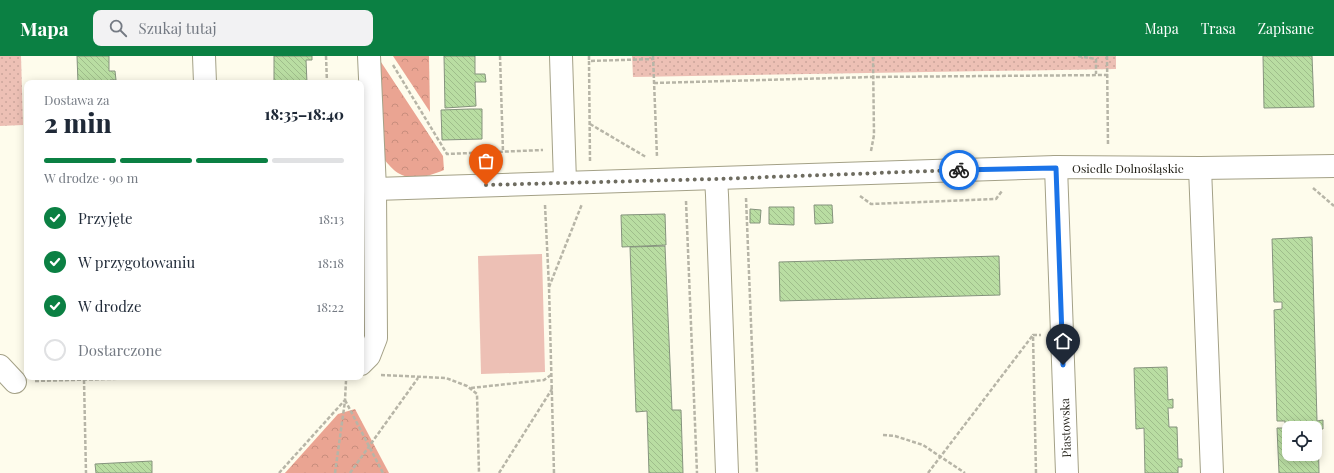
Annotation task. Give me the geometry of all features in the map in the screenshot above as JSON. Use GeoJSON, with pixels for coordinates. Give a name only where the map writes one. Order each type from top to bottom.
{"type":"FeatureCollection","features":[{"type":"Feature","properties":{"kind":"street"},"geometry":{"type":"LineString","coordinates":[[204,56],[205,80]]}},
{"type":"Feature","properties":{"kind":"street"},"geometry":{"type":"LineString","coordinates":[[368,369],[370,356],[376,338],[375,189],[369,56]]}},
{"type":"Feature","properties":{"kind":"street"},"geometry":{"type":"LineString","coordinates":[[561,56],[565,182]]}},
{"type":"Feature","properties":{"kind":"street","name":"Osiedle Dolnośląskie"},"geometry":{"type":"LineString","coordinates":[[375,189],[565,182],[716,187],[864,173],[1056,168],[1334,166]]}},
{"type":"Feature","properties":{"kind":"street","name":"Piastowska"},"geometry":{"type":"LineString","coordinates":[[1056,168],[1067,473]]}},
{"type":"Feature","properties":{"kind":"street","name":"Osiedle Dolnośląskie"},"geometry":{"type":"LineString","coordinates":[[1200,168],[1212,473]]}},
{"type":"Feature","properties":{"kind":"street"},"geometry":{"type":"LineString","coordinates":[[716,187],[727,473]]}},
{"type":"Feature","properties":{"kind":"street"},"geometry":{"type":"LineString","coordinates":[[0,366],[15,382]]}},
{"type":"Feature","properties":{"kind":"path"},"geometry":{"type":"LineString","coordinates":[[326,56],[327,80]]}},
{"type":"Feature","properties":{"kind":"path"},"geometry":{"type":"LineString","coordinates":[[500,56],[503,152]]}},
{"type":"Feature","properties":{"kind":"path"},"geometry":{"type":"LineString","coordinates":[[549,287],[590,182],[589,56]]}},
{"type":"Feature","properties":{"kind":"path"},"geometry":{"type":"LineString","coordinates":[[871,154],[874,135],[872,77],[873,56]]}},
{"type":"Feature","properties":{"kind":"path"},"geometry":{"type":"LineString","coordinates":[[1078,56],[1096,59],[1096,74]]}},
{"type":"Feature","properties":{"kind":"path"},"geometry":{"type":"LineString","coordinates":[[1107,56],[1109,168]]}},
{"type":"Feature","properties":{"kind":"path"},"geometry":{"type":"LineString","coordinates":[[589,61],[653,58],[657,164]]}},
{"type":"Feature","properties":{"kind":"path"},"geometry":{"type":"LineString","coordinates":[[391,63],[447,154],[564,150]]}},
{"type":"Feature","properties":{"kind":"path"},"geometry":{"type":"LineString","coordinates":[[654,84],[872,77],[1108,75]]}},
{"type":"Feature","properties":{"kind":"path"},"geometry":{"type":"LineString","coordinates":[[590,124],[650,160]]}},
{"type":"Feature","properties":{"kind":"path"},"geometry":{"type":"LineString","coordinates":[[855,192],[871,204],[996,198],[1006,186]]}},
{"type":"Feature","properties":{"kind":"path"},"geometry":{"type":"LineString","coordinates":[[679,201],[686,201],[716,187],[746,194],[756,473]]}},
{"type":"Feature","properties":{"kind":"path"},"geometry":{"type":"LineString","coordinates":[[686,201],[697,473]]}},
{"type":"Feature","properties":{"kind":"path"},"geometry":{"type":"LineString","coordinates":[[574,204],[589,204]]}},
{"type":"Feature","properties":{"kind":"path"},"geometry":{"type":"LineString","coordinates":[[545,205],[549,287],[554,473]]}},
{"type":"Feature","properties":{"kind":"path"},"geometry":{"type":"LineString","coordinates":[[928,473],[1033,336],[1062,334]]}},
{"type":"Feature","properties":{"kind":"path"},"geometry":{"type":"LineString","coordinates":[[1033,336],[1036,473]]}},
{"type":"Feature","properties":{"kind":"path"},"geometry":{"type":"LineString","coordinates":[[368,369],[418,377],[446,378],[471,388],[477,394],[479,473]]}},
{"type":"Feature","properties":{"kind":"path"},"geometry":{"type":"LineString","coordinates":[[471,388],[544,380],[551,375]]}},
{"type":"Feature","properties":{"kind":"path"},"geometry":{"type":"LineString","coordinates":[[350,473],[418,377]]}},
{"type":"Feature","properties":{"kind":"path"},"geometry":{"type":"LineString","coordinates":[[15,382],[84,380],[86,473]]}},
{"type":"Feature","properties":{"kind":"path"},"geometry":{"type":"LineString","coordinates":[[335,473],[347,380]]}},
{"type":"Feature","properties":{"kind":"path"},"geometry":{"type":"LineString","coordinates":[[499,473],[552,389]]}},
{"type":"Feature","properties":{"kind":"path"},"geometry":{"type":"LineString","coordinates":[[345,400],[383,473]]}},
{"type":"Feature","properties":{"kind":"path"},"geometry":{"type":"LineString","coordinates":[[279,473],[345,400]]}},
{"type":"Feature","properties":{"kind":"path"},"geometry":{"type":"LineString","coordinates":[[883,435],[895,436],[923,445],[965,473]]}},
{"type":"Feature","properties":{"kind":"shaded area"},"geometry":{"type":"Polygon","coordinates":[[[0,56],[21,56],[23,125],[0,126],[0,56]]]}},
{"type":"Feature","properties":{"kind":"shaded area"},"geometry":{"type":"Polygon","coordinates":[[[632,56],[1116,56],[1116,69],[633,77],[632,56]]]}},
{"type":"Feature","properties":{"kind":"shaded area"},"geometry":{"type":"Polygon","coordinates":[[[364,158],[366,213],[364,213],[364,158]]]}},
{"type":"Feature","properties":{"kind":"shaded area"},"geometry":{"type":"Polygon","coordinates":[[[542,254],[545,372],[481,374],[478,256],[542,254]]]}},
{"type":"Feature","properties":{"kind":"green space"},"geometry":{"type":"Polygon","coordinates":[[[377,56],[443,156],[444,170],[427,176],[415,178],[403,176],[396,172],[384,159],[377,56]]]}},
{"type":"Feature","properties":{"kind":"green space"},"geometry":{"type":"Polygon","coordinates":[[[393,56],[429,56],[430,112],[393,56]]]}},
{"type":"Feature","properties":{"kind":"green space"},"geometry":{"type":"Polygon","coordinates":[[[355,409],[389,473],[285,473],[338,414],[355,409]]]}},
{"type":"Feature","properties":{"kind":"building"},"geometry":{"type":"Polygon","coordinates":[[[77,56],[109,56],[109,71],[115,71],[116,80],[78,80],[77,56]]]}},
{"type":"Feature","properties":{"kind":"building"},"geometry":{"type":"Polygon","coordinates":[[[274,56],[312,56],[312,60],[306,60],[307,80],[274,80],[274,56]]]}},
{"type":"Feature","properties":{"kind":"building"},"geometry":{"type":"Polygon","coordinates":[[[444,56],[475,56],[475,74],[485,74],[486,82],[475,82],[476,106],[445,108],[444,56]]]}},
{"type":"Feature","properties":{"kind":"building"},"geometry":{"type":"Polygon","coordinates":[[[1263,56],[1312,56],[1314,107],[1264,108],[1263,56]]]}},
{"type":"Feature","properties":{"kind":"building"},"geometry":{"type":"Polygon","coordinates":[[[482,109],[482,139],[442,140],[441,110],[482,109]]]}},
{"type":"Feature","properties":{"kind":"building"},"geometry":{"type":"Polygon","coordinates":[[[814,205],[832,205],[833,223],[815,224],[814,205]]]}},
{"type":"Feature","properties":{"kind":"building"},"geometry":{"type":"Polygon","coordinates":[[[769,207],[794,207],[794,225],[769,224],[769,207]]]}},
{"type":"Feature","properties":{"kind":"building"},"geometry":{"type":"Polygon","coordinates":[[[750,209],[761,210],[760,223],[750,223],[750,209]]]}},
{"type":"Feature","properties":{"kind":"building"},"geometry":{"type":"Polygon","coordinates":[[[665,214],[666,245],[622,247],[621,215],[665,214]]]}},
{"type":"Feature","properties":{"kind":"building"},"geometry":{"type":"Polygon","coordinates":[[[1312,237],[1317,421],[1277,421],[1274,310],[1282,309],[1282,302],[1274,302],[1272,239],[1312,237]]]}},
{"type":"Feature","properties":{"kind":"building"},"geometry":{"type":"Polygon","coordinates":[[[665,246],[672,410],[681,410],[683,473],[649,473],[647,411],[636,412],[630,247],[665,246]]]}},
{"type":"Feature","properties":{"kind":"building"},"geometry":{"type":"Polygon","coordinates":[[[999,256],[1000,295],[780,301],[779,262],[999,256]]]}},
{"type":"Feature","properties":{"kind":"building"},"geometry":{"type":"Polygon","coordinates":[[[1167,367],[1168,400],[1173,399],[1173,408],[1168,408],[1169,427],[1177,427],[1178,459],[1182,459],[1182,467],[1178,467],[1178,473],[1145,473],[1144,428],[1136,429],[1134,368],[1167,367]]]}},
{"type":"Feature","properties":{"kind":"building"},"geometry":{"type":"Polygon","coordinates":[[[1323,420],[1323,429],[1322,421],[1317,421],[1323,420]]]}},
{"type":"Feature","properties":{"kind":"building"},"geometry":{"type":"Polygon","coordinates":[[[1277,428],[1282,428],[1282,461],[1319,461],[1319,473],[1279,473],[1277,428]]]}},
{"type":"Feature","properties":{"kind":"building"},"geometry":{"type":"Polygon","coordinates":[[[152,461],[152,473],[96,473],[95,464],[152,461]]]}},
{"type":"Feature","properties":{"kind":"way so far"},"geometry":{"type":"LineString","coordinates":[[486,185],[716,179],[959,170]]}},
{"type":"Feature","properties":{"kind":"route"},"geometry":{"type":"LineString","coordinates":[[959,170],[1056,168],[1063,365]]}}]}
